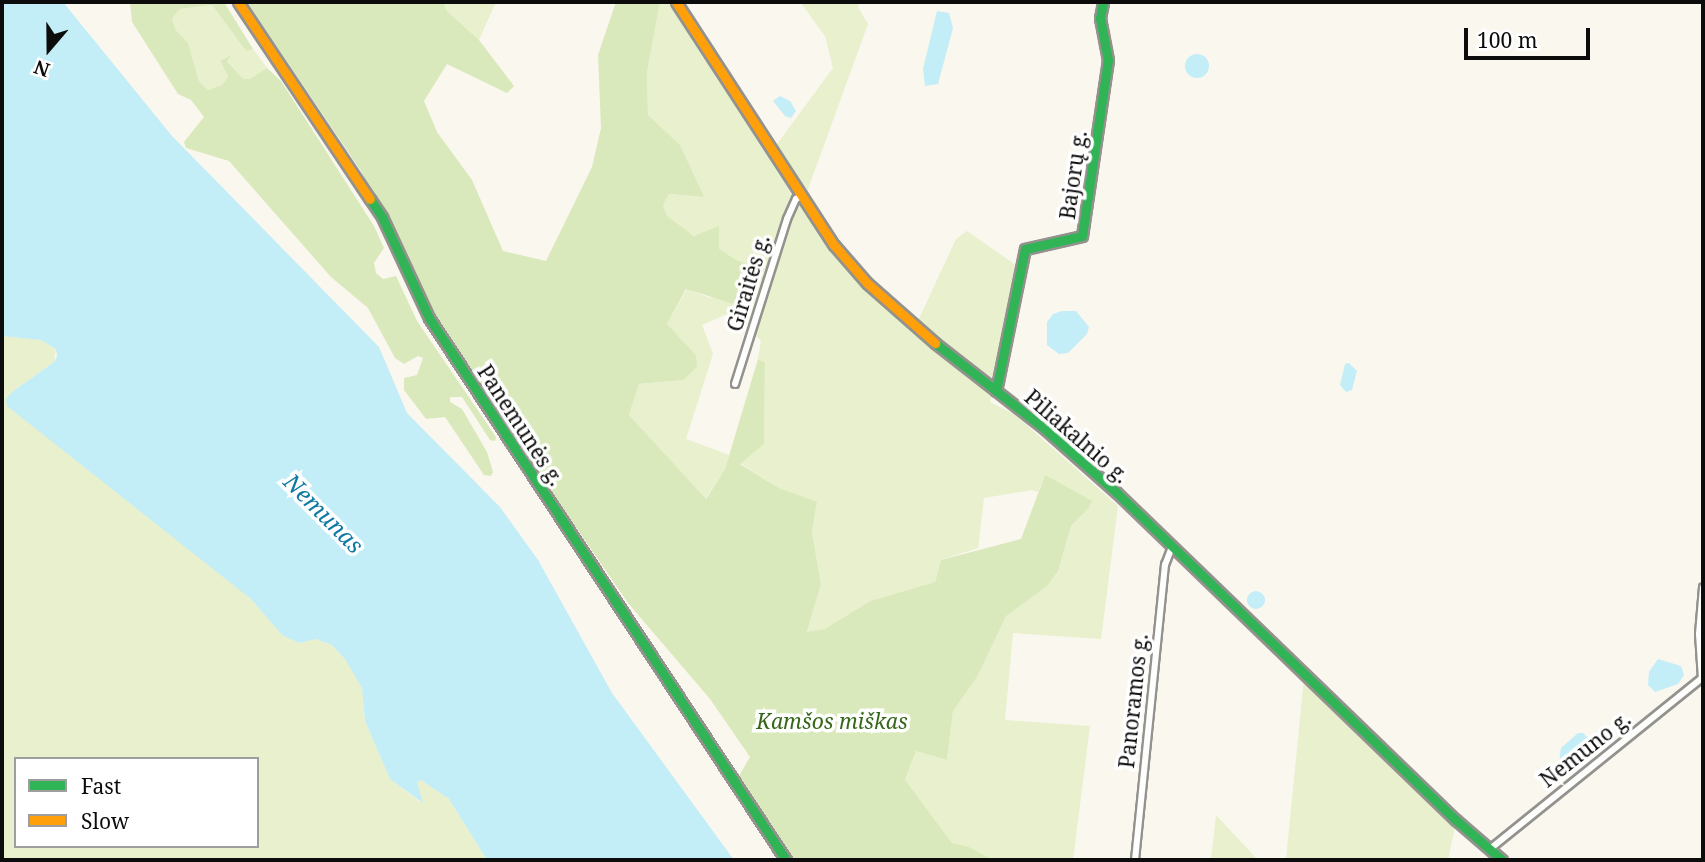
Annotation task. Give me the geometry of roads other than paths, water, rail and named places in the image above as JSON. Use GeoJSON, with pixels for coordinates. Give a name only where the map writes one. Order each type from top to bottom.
{"type":"FeatureCollection","features":[{"type":"Feature","properties":{"kind":"street","name":"Panemunės g."},"geometry":{"type":"LineString","coordinates":[[239,2],[382,218],[429,318],[786,860]]}},
{"type":"Feature","properties":{"kind":"street","name":"Piliakalnio g."},"geometry":{"type":"LineString","coordinates":[[676,2],[834,245],[867,284],[900,315],[1062,443],[1502,860]]}},
{"type":"Feature","properties":{"kind":"street","name":"Bajorų g."},"geometry":{"type":"LineString","coordinates":[[996,391],[1026,249],[1082,236],[1108,60],[1100,18],[1103,2]]}},
{"type":"Feature","properties":{"kind":"street","name":"Giraitės g."},"geometry":{"type":"LineString","coordinates":[[735,384],[787,219],[796,199],[801,196]]}},
{"type":"Feature","properties":{"kind":"street","name":"Panoramos g."},"geometry":{"type":"LineString","coordinates":[[1135,860],[1165,565],[1172,547]]}},
{"type":"Feature","properties":{"kind":"street"},"geometry":{"type":"LineString","coordinates":[[1702,678],[1699,634],[1703,587]]}},
{"type":"Feature","properties":{"kind":"street","name":"Nemuno g."},"geometry":{"type":"LineString","coordinates":[[1490,849],[1702,678]]}},
{"type":"Feature","properties":{"kind":"water","name":"Nemunas"},"geometry":{"type":"Polygon","coordinates":[[[2,2],[63,2],[172,136],[379,347],[407,413],[500,507],[538,560],[612,693],[734,860],[487,860],[449,799],[421,780],[417,782],[423,803],[390,779],[365,721],[362,688],[345,659],[332,645],[316,639],[299,643],[282,635],[251,599],[7,406],[6,399],[12,392],[54,362],[57,356],[56,349],[41,340],[2,336],[2,2]]]}},
{"type":"Feature","properties":{"kind":"water"},"geometry":{"type":"Polygon","coordinates":[[[937,11],[949,13],[953,28],[938,84],[925,86],[923,69],[937,11]]]}},
{"type":"Feature","properties":{"kind":"water"},"geometry":{"type":"Polygon","coordinates":[[[1197,54],[1206,57],[1209,66],[1206,75],[1197,78],[1188,75],[1185,66],[1188,57],[1197,54]]]}},
{"type":"Feature","properties":{"kind":"water"},"geometry":{"type":"Polygon","coordinates":[[[780,96],[790,101],[796,111],[791,118],[785,116],[773,101],[780,96]]]}},
{"type":"Feature","properties":{"kind":"water"},"geometry":{"type":"Polygon","coordinates":[[[1076,311],[1089,327],[1087,334],[1068,353],[1059,354],[1047,345],[1047,322],[1053,314],[1076,311]]]}},
{"type":"Feature","properties":{"kind":"water"},"geometry":{"type":"Polygon","coordinates":[[[1349,363],[1357,371],[1352,390],[1346,392],[1340,385],[1345,364],[1349,363]]]}},
{"type":"Feature","properties":{"kind":"water"},"geometry":{"type":"Polygon","coordinates":[[[1252,591],[1260,591],[1265,600],[1263,607],[1252,609],[1247,604],[1247,596],[1252,591]]]}},
{"type":"Feature","properties":{"kind":"water"},"geometry":{"type":"Polygon","coordinates":[[[1658,659],[1681,666],[1684,675],[1678,684],[1655,692],[1648,685],[1649,672],[1658,659]]]}},
{"type":"Feature","properties":{"kind":"water"},"geometry":{"type":"Polygon","coordinates":[[[1578,733],[1583,733],[1591,741],[1591,753],[1576,766],[1562,767],[1559,762],[1561,748],[1578,733]]]}},
{"type":"Feature","properties":{"kind":"park label","name":"Kamšos miškas"},"geometry":{"type":"Point","coordinates":[832,721]}}]}
